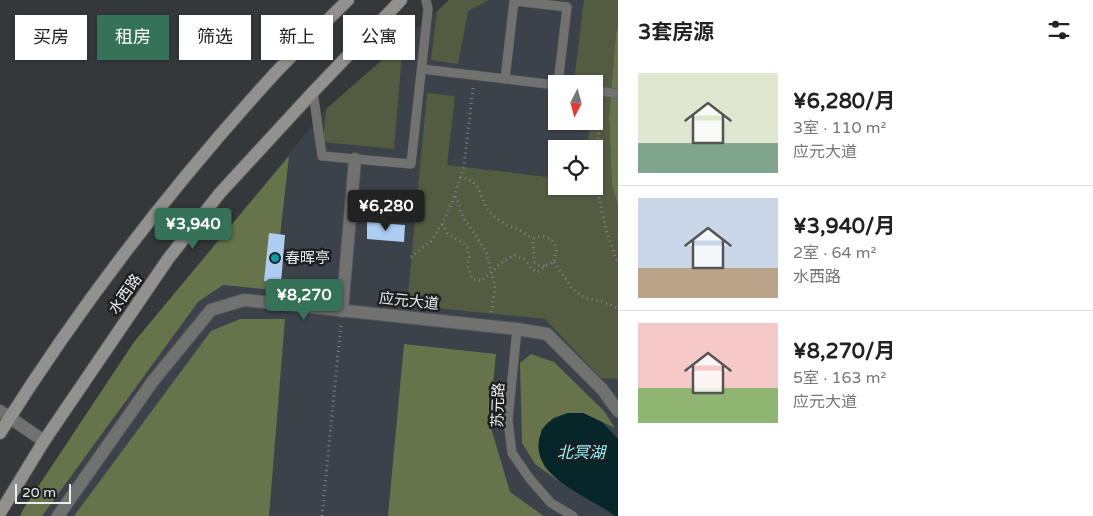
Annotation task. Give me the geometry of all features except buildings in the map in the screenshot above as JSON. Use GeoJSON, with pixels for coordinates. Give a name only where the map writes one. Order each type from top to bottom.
{"type":"FeatureCollection","features":[{"type":"Feature","properties":{"kind":"main road","name":"水西路"},"geometry":{"type":"LineString","coordinates":[[0,433],[5,414],[44,365],[95,293],[173,192],[279,69],[348,0]]}},
{"type":"Feature","properties":{"kind":"main road","name":"水西路"},"geometry":{"type":"LineString","coordinates":[[0,513],[44,441],[168,259],[220,193],[401,0]]}},
{"type":"Feature","properties":{"kind":"street"},"geometry":{"type":"LineString","coordinates":[[342,311],[355,158]]}},
{"type":"Feature","properties":{"kind":"street","name":"应元大道"},"geometry":{"type":"LineString","coordinates":[[60,515],[153,381],[211,310],[244,300],[517,329],[547,334],[602,389],[618,411]]}},
{"type":"Feature","properties":{"kind":"street"},"geometry":{"type":"LineString","coordinates":[[5,414],[44,441]]}},
{"type":"Feature","properties":{"kind":"lane"},"geometry":{"type":"LineString","coordinates":[[313,92],[322,156],[411,164],[428,9],[426,0]]}},
{"type":"Feature","properties":{"kind":"lane"},"geometry":{"type":"LineString","coordinates":[[505,79],[514,1],[568,3],[558,75]]}},
{"type":"Feature","properties":{"kind":"lane"},"geometry":{"type":"LineString","coordinates":[[422,69],[548,83]]}},
{"type":"Feature","properties":{"kind":"lane"},"geometry":{"type":"LineString","coordinates":[[604,91],[618,94]]}},
{"type":"Feature","properties":{"kind":"lane","name":"苏元路"},"geometry":{"type":"LineString","coordinates":[[517,329],[508,420],[512,453],[530,479],[551,503],[573,516]]}},
{"type":"Feature","properties":{"kind":"path"},"geometry":{"type":"LineString","coordinates":[[412,257],[431,241],[442,224],[455,194],[464,166],[475,76]]}},
{"type":"Feature","properties":{"kind":"path"},"geometry":{"type":"LineString","coordinates":[[604,91],[594,174],[607,233],[618,264]]}},
{"type":"Feature","properties":{"kind":"path"},"geometry":{"type":"LineString","coordinates":[[460,178],[472,181],[478,188],[488,209],[496,218],[506,225],[520,230],[533,240],[534,262],[545,266]]}},
{"type":"Feature","properties":{"kind":"path"},"geometry":{"type":"LineString","coordinates":[[455,194],[463,217],[486,251],[495,288],[490,326]]}},
{"type":"Feature","properties":{"kind":"path"},"geometry":{"type":"LineString","coordinates":[[442,224],[448,234],[468,248],[468,267],[472,279],[480,281],[504,261],[514,256],[524,259],[531,268],[538,272],[554,262]]}},
{"type":"Feature","properties":{"kind":"path"},"geometry":{"type":"LineString","coordinates":[[533,240],[538,236],[542,236],[550,239],[555,245],[554,262],[572,289],[585,298],[601,301],[618,308]]}},
{"type":"Feature","properties":{"kind":"path"},"geometry":{"type":"LineString","coordinates":[[322,516],[342,311]]}},
{"type":"Feature","properties":{"kind":"shaded area"},"geometry":{"type":"Polygon","coordinates":[[[449,0],[618,0],[612,186],[618,205],[618,516],[20,516],[134,342],[326,109],[381,60],[415,60],[415,30],[449,0]]]}},
{"type":"Feature","properties":{"kind":"green space"},"geometry":{"type":"Polygon","coordinates":[[[449,0],[489,0],[468,11],[458,64],[431,60],[437,11],[449,0]]]}},
{"type":"Feature","properties":{"kind":"green space"},"geometry":{"type":"Polygon","coordinates":[[[584,0],[618,0],[618,27],[609,117],[612,186],[618,205],[618,379],[601,378],[545,319],[407,305],[427,93],[455,96],[447,165],[548,177],[548,195],[603,195],[603,140],[588,140],[589,130],[603,130],[603,75],[575,75],[584,0]]]}},
{"type":"Feature","properties":{"kind":"green space"},"geometry":{"type":"Polygon","coordinates":[[[618,27],[618,205],[612,186],[609,117],[618,27]]]}},
{"type":"Feature","properties":{"kind":"green space"},"geometry":{"type":"Polygon","coordinates":[[[382,60],[401,60],[394,149],[323,142],[326,109],[382,60]]]}},
{"type":"Feature","properties":{"kind":"green space"},"geometry":{"type":"Polygon","coordinates":[[[289,156],[274,290],[223,285],[198,302],[42,516],[20,516],[134,342],[289,156]]]}},
{"type":"Feature","properties":{"kind":"green space"},"geometry":{"type":"Polygon","coordinates":[[[240,319],[285,319],[269,516],[74,516],[211,331],[240,319]]]}},
{"type":"Feature","properties":{"kind":"green space"},"geometry":{"type":"Polygon","coordinates":[[[404,344],[496,354],[489,421],[510,492],[544,516],[388,516],[404,344]]]}},
{"type":"Feature","properties":{"kind":"green space"},"geometry":{"type":"Polygon","coordinates":[[[531,354],[554,362],[604,411],[615,428],[583,413],[568,413],[553,418],[541,430],[544,466],[560,482],[535,464],[522,443],[520,363],[531,354]]]}},
{"type":"Feature","properties":{"kind":"water","name":"北冥湖"},"geometry":{"type":"Polygon","coordinates":[[[568,413],[583,413],[602,422],[618,439],[618,516],[615,516],[565,485],[545,465],[539,453],[539,440],[543,429],[549,422],[568,413]]]}},
{"type":"Feature","properties":{"kind":"place","name":"春晖亭"},"geometry":{"type":"Point","coordinates":[275,258]}}]}
